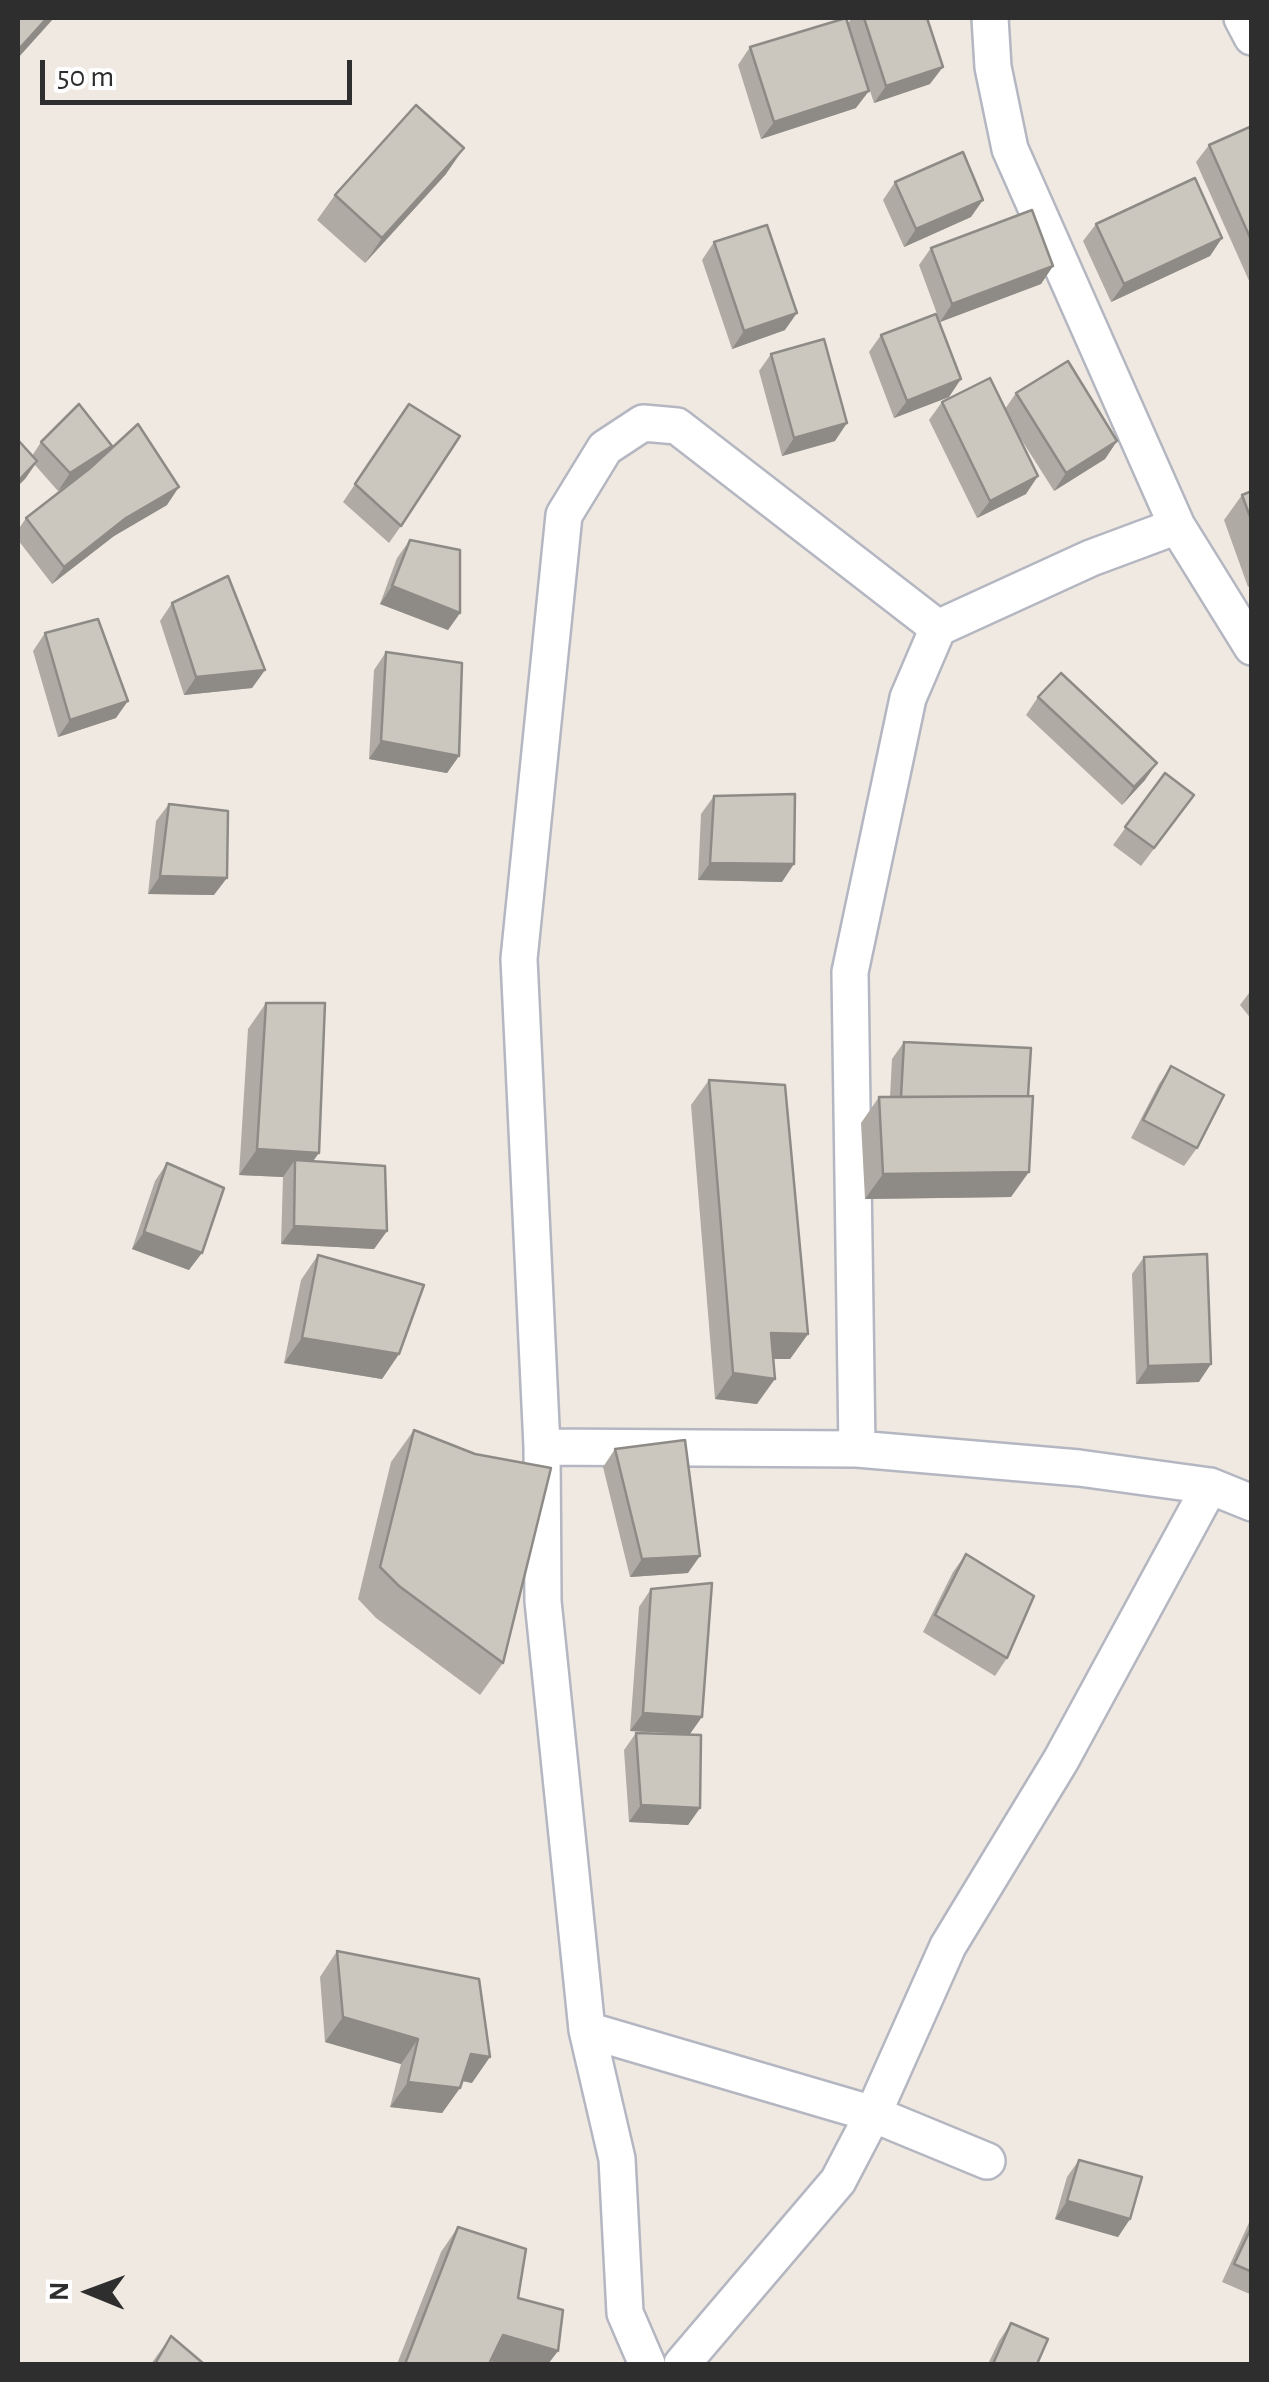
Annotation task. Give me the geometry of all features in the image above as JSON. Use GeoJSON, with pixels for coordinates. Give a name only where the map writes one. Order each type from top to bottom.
{"type":"FeatureCollection","features":[{"type":"Feature","properties":{"kind":"street"},"geometry":{"type":"LineString","coordinates":[[990,18],[994,67],[1010,149],[1177,526],[1252,647]]}},
{"type":"Feature","properties":{"kind":"street"},"geometry":{"type":"LineString","coordinates":[[1242,18],[1252,38]]}},
{"type":"Feature","properties":{"kind":"street"},"geometry":{"type":"LineString","coordinates":[[647,2364],[625,2314],[617,2159],[587,2030],[543,1601],[542,1447],[519,959],[564,515],[605,448],[643,423],[677,426],[938,628]]}},
{"type":"Feature","properties":{"kind":"street"},"geometry":{"type":"LineString","coordinates":[[857,1449],[850,972],[908,698],[938,628],[1091,558],[1177,526]]}},
{"type":"Feature","properties":{"kind":"street"},"geometry":{"type":"LineString","coordinates":[[542,1447],[857,1449],[1078,1468],[1210,1486],[1252,1503]]}},
{"type":"Feature","properties":{"kind":"street"},"geometry":{"type":"LineString","coordinates":[[682,2364],[838,2181],[873,2114],[948,1946],[1061,1760],[1210,1486]]}},
{"type":"Feature","properties":{"kind":"street"},"geometry":{"type":"LineString","coordinates":[[587,2030],[873,2114],[987,2161]]}},
{"type":"Feature","properties":{"kind":"building"},"geometry":{"type":"Polygon","coordinates":[[[18,18],[47,18],[18,50],[18,18]]]}},
{"type":"Feature","properties":{"kind":"building"},"geometry":{"type":"Polygon","coordinates":[[[846,18],[869,91],[774,122],[750,47],[846,18]]]}},
{"type":"Feature","properties":{"kind":"building"},"geometry":{"type":"Polygon","coordinates":[[[864,18],[927,18],[943,67],[886,86],[864,18]]]}},
{"type":"Feature","properties":{"kind":"building"},"geometry":{"type":"Polygon","coordinates":[[[416,105],[464,148],[382,238],[335,195],[416,105]]]}},
{"type":"Feature","properties":{"kind":"building"},"geometry":{"type":"Polygon","coordinates":[[[1252,126],[1252,242],[1209,145],[1252,126]]]}},
{"type":"Feature","properties":{"kind":"building"},"geometry":{"type":"Polygon","coordinates":[[[963,152],[983,200],[916,229],[895,182],[963,152]]]}},
{"type":"Feature","properties":{"kind":"building"},"geometry":{"type":"Polygon","coordinates":[[[1195,178],[1222,238],[1124,284],[1096,224],[1195,178]]]}},
{"type":"Feature","properties":{"kind":"building"},"geometry":{"type":"Polygon","coordinates":[[[1032,210],[1053,266],[952,304],[931,248],[1032,210]]]}},
{"type":"Feature","properties":{"kind":"building"},"geometry":{"type":"Polygon","coordinates":[[[767,225],[797,313],[744,331],[714,242],[767,225]]]}},
{"type":"Feature","properties":{"kind":"building"},"geometry":{"type":"Polygon","coordinates":[[[936,314],[961,379],[907,401],[881,335],[936,314]]]}},
{"type":"Feature","properties":{"kind":"building"},"geometry":{"type":"Polygon","coordinates":[[[824,339],[847,423],[794,438],[771,354],[824,339]]]}},
{"type":"Feature","properties":{"kind":"building"},"geometry":{"type":"Polygon","coordinates":[[[1068,361],[1117,441],[1066,473],[1016,393],[1068,361]]]}},
{"type":"Feature","properties":{"kind":"building"},"geometry":{"type":"Polygon","coordinates":[[[990,378],[1038,476],[990,501],[942,402],[990,378]]]}},
{"type":"Feature","properties":{"kind":"building"},"geometry":{"type":"Polygon","coordinates":[[[79,404],[112,446],[70,473],[41,442],[79,404]]]}},
{"type":"Feature","properties":{"kind":"building"},"geometry":{"type":"Polygon","coordinates":[[[409,404],[460,436],[401,526],[355,484],[409,404]]]}},
{"type":"Feature","properties":{"kind":"building"},"geometry":{"type":"Polygon","coordinates":[[[138,424],[179,487],[126,518],[64,567],[26,518],[138,424]]]}},
{"type":"Feature","properties":{"kind":"building"},"geometry":{"type":"Polygon","coordinates":[[[18,440],[37,461],[18,481],[18,440]]]}},
{"type":"Feature","properties":{"kind":"building"},"geometry":{"type":"Polygon","coordinates":[[[1252,491],[1252,522],[1242,495],[1252,491]]]}},
{"type":"Feature","properties":{"kind":"building"},"geometry":{"type":"Polygon","coordinates":[[[410,540],[460,550],[460,613],[392,586],[410,540]]]}},
{"type":"Feature","properties":{"kind":"building"},"geometry":{"type":"Polygon","coordinates":[[[228,576],[265,670],[196,677],[172,603],[228,576]]]}},
{"type":"Feature","properties":{"kind":"building"},"geometry":{"type":"Polygon","coordinates":[[[98,619],[128,701],[70,720],[45,633],[98,619]]]}},
{"type":"Feature","properties":{"kind":"building"},"geometry":{"type":"Polygon","coordinates":[[[386,652],[462,663],[459,756],[381,741],[386,652]]]}},
{"type":"Feature","properties":{"kind":"building"},"geometry":{"type":"Polygon","coordinates":[[[1061,673],[1157,763],[1134,787],[1038,697],[1061,673]]]}},
{"type":"Feature","properties":{"kind":"building"},"geometry":{"type":"Polygon","coordinates":[[[1165,773],[1194,795],[1154,848],[1125,827],[1165,773]]]}},
{"type":"Feature","properties":{"kind":"building"},"geometry":{"type":"Polygon","coordinates":[[[795,794],[794,864],[710,863],[714,796],[795,794]]]}},
{"type":"Feature","properties":{"kind":"building"},"geometry":{"type":"Polygon","coordinates":[[[169,804],[228,811],[227,878],[160,876],[169,804]]]}},
{"type":"Feature","properties":{"kind":"building"},"geometry":{"type":"Polygon","coordinates":[[[266,1003],[325,1003],[319,1153],[257,1149],[266,1003]]]}},
{"type":"Feature","properties":{"kind":"building"},"geometry":{"type":"Polygon","coordinates":[[[904,1042],[1031,1048],[1028,1096],[901,1097],[904,1042]]]}},
{"type":"Feature","properties":{"kind":"building"},"geometry":{"type":"Polygon","coordinates":[[[1171,1066],[1224,1095],[1197,1148],[1143,1120],[1171,1066]]]}},
{"type":"Feature","properties":{"kind":"building"},"geometry":{"type":"Polygon","coordinates":[[[709,1080],[785,1085],[808,1334],[771,1333],[775,1379],[733,1373],[709,1080]]]}},
{"type":"Feature","properties":{"kind":"building"},"geometry":{"type":"Polygon","coordinates":[[[1033,1096],[1029,1172],[883,1174],[879,1097],[1033,1096]]]}},
{"type":"Feature","properties":{"kind":"building"},"geometry":{"type":"Polygon","coordinates":[[[295,1160],[385,1166],[387,1231],[294,1226],[295,1160]]]}},
{"type":"Feature","properties":{"kind":"building"},"geometry":{"type":"Polygon","coordinates":[[[167,1163],[224,1188],[202,1253],[144,1232],[167,1163]]]}},
{"type":"Feature","properties":{"kind":"building"},"geometry":{"type":"Polygon","coordinates":[[[1207,1254],[1211,1364],[1148,1366],[1144,1257],[1207,1254]]]}},
{"type":"Feature","properties":{"kind":"building"},"geometry":{"type":"Polygon","coordinates":[[[318,1255],[424,1285],[399,1354],[302,1338],[318,1255]]]}},
{"type":"Feature","properties":{"kind":"building"},"geometry":{"type":"Polygon","coordinates":[[[414,1430],[475,1454],[551,1468],[503,1663],[399,1586],[380,1567],[414,1430]]]}},
{"type":"Feature","properties":{"kind":"building"},"geometry":{"type":"Polygon","coordinates":[[[685,1440],[700,1556],[642,1559],[615,1449],[685,1440]]]}},
{"type":"Feature","properties":{"kind":"building"},"geometry":{"type":"Polygon","coordinates":[[[966,1554],[1034,1596],[1007,1658],[935,1615],[966,1554]]]}},
{"type":"Feature","properties":{"kind":"building"},"geometry":{"type":"Polygon","coordinates":[[[712,1583],[702,1717],[643,1713],[651,1589],[712,1583]]]}},
{"type":"Feature","properties":{"kind":"building"},"geometry":{"type":"Polygon","coordinates":[[[636,1733],[701,1735],[700,1808],[641,1805],[636,1733]]]}},
{"type":"Feature","properties":{"kind":"building"},"geometry":{"type":"Polygon","coordinates":[[[337,1951],[479,1979],[490,2057],[471,2054],[460,2088],[408,2082],[418,2039],[343,2017],[337,1951]]]}},
{"type":"Feature","properties":{"kind":"building"},"geometry":{"type":"Polygon","coordinates":[[[1079,2160],[1142,2177],[1130,2219],[1067,2201],[1079,2160]]]}},
{"type":"Feature","properties":{"kind":"building"},"geometry":{"type":"Polygon","coordinates":[[[1252,2226],[1252,2272],[1234,2264],[1252,2226]]]}},
{"type":"Feature","properties":{"kind":"building"},"geometry":{"type":"Polygon","coordinates":[[[458,2227],[526,2249],[518,2298],[563,2310],[558,2351],[503,2335],[489,2364],[405,2364],[458,2227]]]}},
{"type":"Feature","properties":{"kind":"building"},"geometry":{"type":"Polygon","coordinates":[[[1011,2323],[1048,2339],[1037,2364],[993,2364],[1011,2323]]]}},
{"type":"Feature","properties":{"kind":"building"},"geometry":{"type":"Polygon","coordinates":[[[171,2336],[204,2364],[155,2364],[171,2336]]]}}]}
